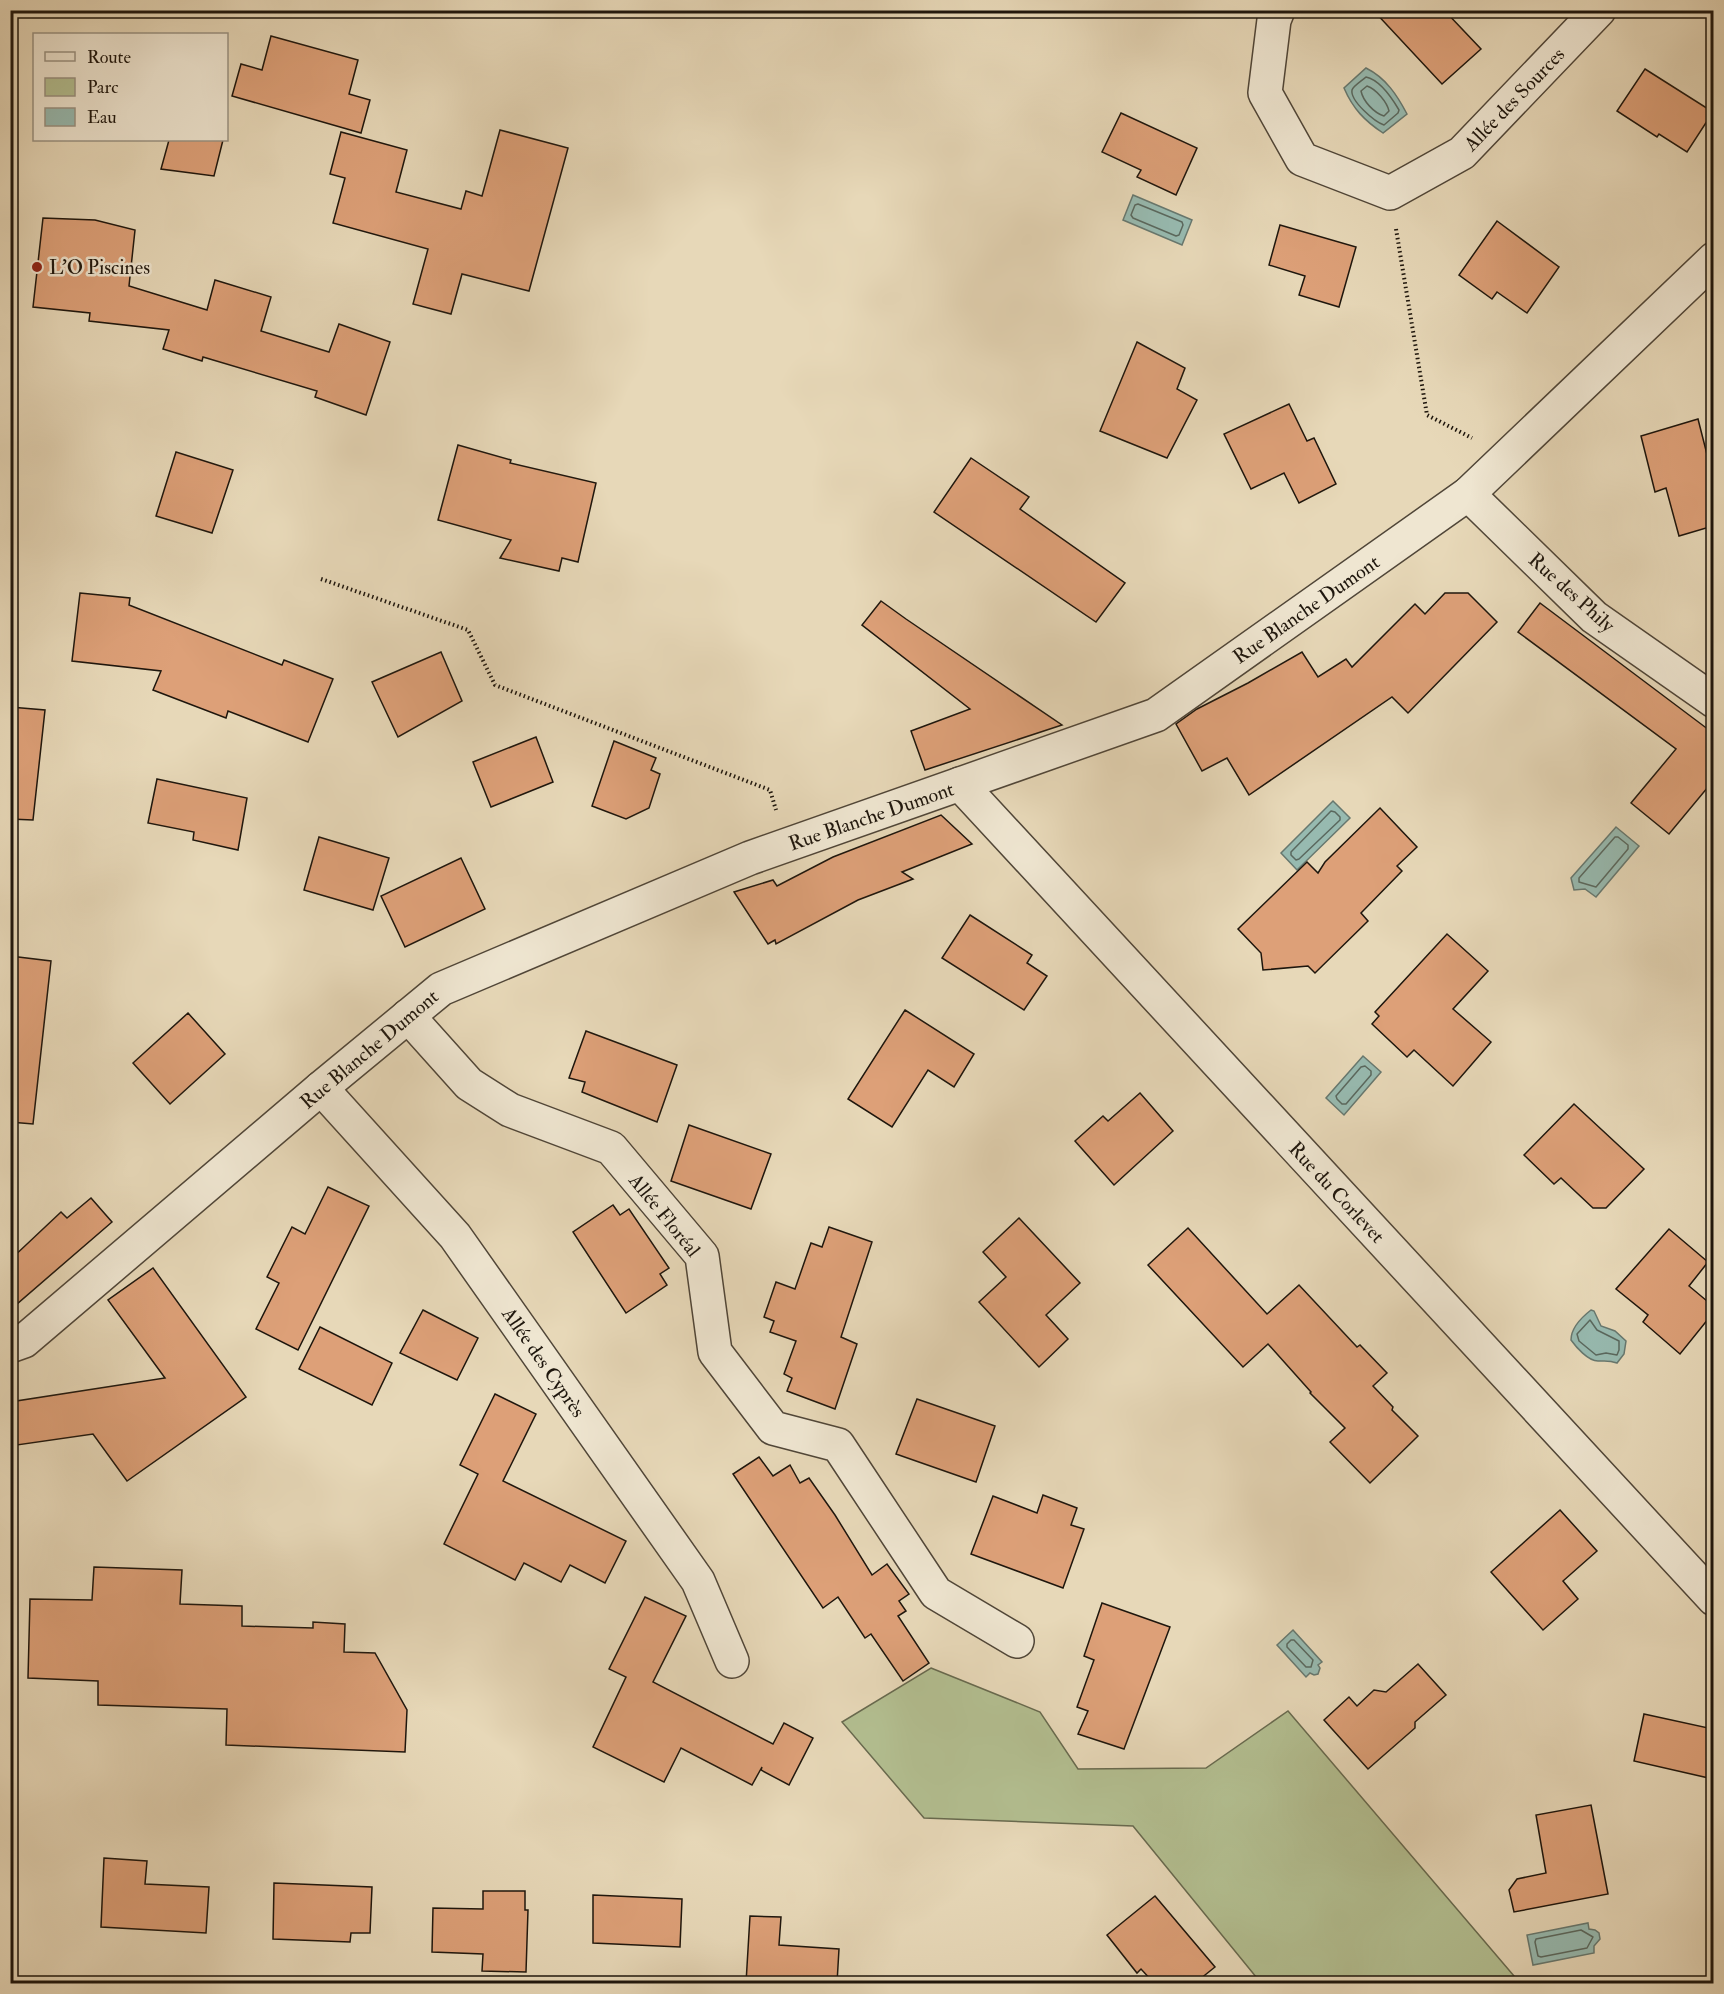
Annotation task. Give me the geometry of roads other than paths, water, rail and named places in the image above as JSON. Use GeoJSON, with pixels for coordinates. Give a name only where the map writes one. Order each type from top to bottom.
{"type":"FeatureCollection","features":[{"type":"Feature","properties":{"kind":"street","name":"Allée des Sources"},"geometry":{"type":"LineString","coordinates":[[1278,10],[1274,20],[1266,93],[1302,159],[1390,193],[1462,153],[1599,10]]}},
{"type":"Feature","properties":{"kind":"street","name":"Rue Blanche Dumont"},"geometry":{"type":"LineString","coordinates":[[10,1346],[24,1341],[441,989],[750,858],[1156,715],[1468,494],[1713,259]]}},
{"type":"Feature","properties":{"kind":"street","name":"Rue des Phily"},"geometry":{"type":"LineString","coordinates":[[1468,494],[1594,617],[1713,701]]}},
{"type":"Feature","properties":{"kind":"street","name":"Rue du Corlevet"},"geometry":{"type":"LineString","coordinates":[[960,784],[1713,1599]]}},
{"type":"Feature","properties":{"kind":"street","name":"Allée Floréal"},"geometry":{"type":"LineString","coordinates":[[408,1016],[469,1084],[510,1110],[611,1148],[702,1256],[715,1352],[773,1428],[838,1445],[936,1593],[1017,1641]]}},
{"type":"Feature","properties":{"kind":"street","name":"Allée des Cyprès"},"geometry":{"type":"LineString","coordinates":[[321,1088],[455,1236],[698,1581],[732,1661]]}},
{"type":"Feature","properties":{"kind":"water"},"geometry":{"type":"Polygon","coordinates":[[[1366,68],[1390,88],[1407,114],[1383,133],[1360,114],[1344,88],[1366,68]]]}},
{"type":"Feature","properties":{"kind":"water"},"geometry":{"type":"Polygon","coordinates":[[[1133,195],[1192,220],[1182,245],[1123,220],[1133,195]]]}},
{"type":"Feature","properties":{"kind":"water"},"geometry":{"type":"Polygon","coordinates":[[[1333,801],[1350,818],[1297,870],[1281,853],[1333,801]]]}},
{"type":"Feature","properties":{"kind":"water"},"geometry":{"type":"Polygon","coordinates":[[[1616,827],[1639,846],[1596,897],[1585,889],[1574,890],[1571,878],[1616,827]]]}},
{"type":"Feature","properties":{"kind":"water"},"geometry":{"type":"Polygon","coordinates":[[[1363,1056],[1381,1072],[1344,1115],[1326,1098],[1363,1056]]]}},
{"type":"Feature","properties":{"kind":"water"},"geometry":{"type":"Polygon","coordinates":[[[1591,1310],[1594,1311],[1601,1326],[1615,1331],[1626,1341],[1624,1354],[1617,1363],[1590,1359],[1571,1340],[1575,1327],[1591,1310]]]}},
{"type":"Feature","properties":{"kind":"water"},"geometry":{"type":"Polygon","coordinates":[[[1293,1630],[1322,1662],[1318,1665],[1320,1668],[1318,1674],[1310,1673],[1306,1677],[1277,1645],[1293,1630]]]}},
{"type":"Feature","properties":{"kind":"water"},"geometry":{"type":"Polygon","coordinates":[[[1588,1923],[1589,1929],[1599,1933],[1600,1939],[1594,1946],[1594,1953],[1533,1965],[1527,1935],[1588,1923]]]}},
{"type":"Feature","properties":{"kind":"place","name":"L'O Piscines"},"geometry":{"type":"Point","coordinates":[37,267]}}]}
